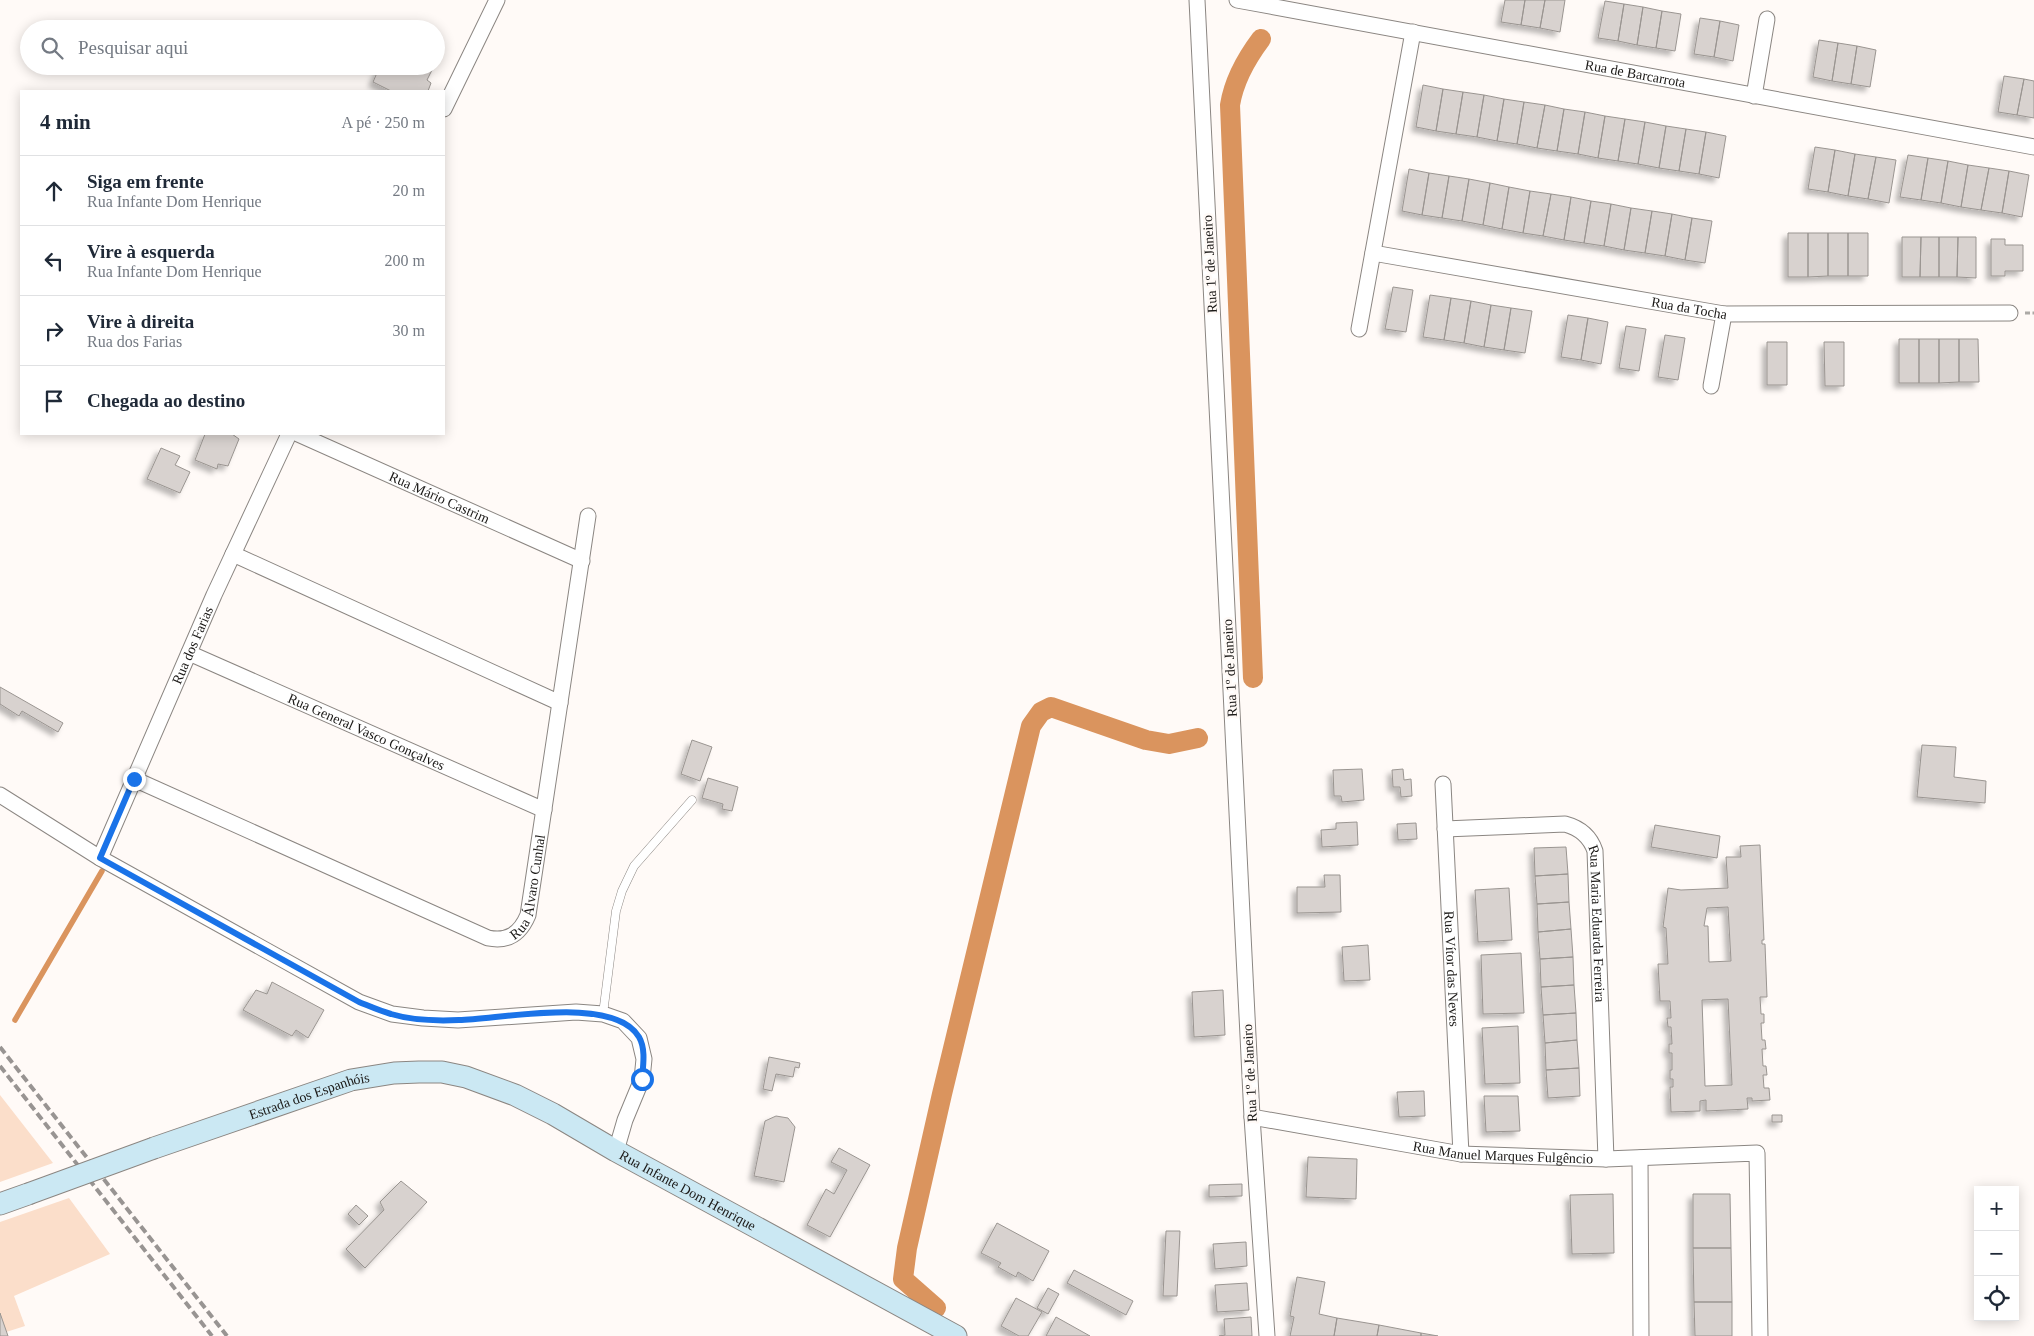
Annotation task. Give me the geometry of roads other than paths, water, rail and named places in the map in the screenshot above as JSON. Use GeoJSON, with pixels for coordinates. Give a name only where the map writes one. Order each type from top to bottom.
{"type":"FeatureCollection","features":[{"type":"Feature","properties":{"kind":"main road","name":"Estrada dos Espanhóis"},"geometry":{"type":"LineString","coordinates":[[0,1204],[154,1148],[351,1080],[394,1073],[442,1072],[490,1085],[553,1114],[616,1151]]}},
{"type":"Feature","properties":{"kind":"main road","name":"Rua Infante Dom Henrique"},"geometry":{"type":"LineString","coordinates":[[616,1151],[956,1336]]}},
{"type":"Feature","properties":{"kind":"street"},"geometry":{"type":"LineString","coordinates":[[445,107],[497,0]]}},
{"type":"Feature","properties":{"kind":"street","name":"Rua 1º de Janeiro"},"geometry":{"type":"LineString","coordinates":[[1197,0],[1252,1116],[1267,1336]]}},
{"type":"Feature","properties":{"kind":"street","name":"Rua de Barcarrota"},"geometry":{"type":"LineString","coordinates":[[1237,0],[2034,147]]}},
{"type":"Feature","properties":{"kind":"street"},"geometry":{"type":"LineString","coordinates":[[1754,96],[1767,20]]}},
{"type":"Feature","properties":{"kind":"street"},"geometry":{"type":"LineString","coordinates":[[1359,330],[1413,32]]}},
{"type":"Feature","properties":{"kind":"street","name":"Rua da Tocha"},"geometry":{"type":"LineString","coordinates":[[1373,253],[1724,314],[2010,313]]}},
{"type":"Feature","properties":{"kind":"street"},"geometry":{"type":"LineString","coordinates":[[1712,386],[1724,314]]}},
{"type":"Feature","properties":{"kind":"street","name":"Rua dos Farias"},"geometry":{"type":"LineString","coordinates":[[100,858],[233,554],[289,435]]}},
{"type":"Feature","properties":{"kind":"street","name":"Rua Mário Castrim"},"geometry":{"type":"LineString","coordinates":[[300,435],[582,561]]}},
{"type":"Feature","properties":{"kind":"street","name":"Rua Álvaro Cunhal"},"geometry":{"type":"LineString","coordinates":[[134,779],[488,938],[505,939],[517,933],[528,915],[588,516]]}},
{"type":"Feature","properties":{"kind":"street"},"geometry":{"type":"LineString","coordinates":[[233,554],[560,703]]}},
{"type":"Feature","properties":{"kind":"street","name":"Rua General Vasco Gonçalves"},"geometry":{"type":"LineString","coordinates":[[189,653],[544,810]]}},
{"type":"Feature","properties":{"kind":"street","name":"Rua Vítor das Neves"},"geometry":{"type":"LineString","coordinates":[[1443,784],[1460,1154]]}},
{"type":"Feature","properties":{"kind":"street","name":"Rua Infante Dom Henrique"},"geometry":{"type":"LineString","coordinates":[[0,795],[100,858],[359,1002],[392,1014],[458,1020],[576,1012],[603,1014],[623,1021],[639,1038],[644,1059],[642,1079],[625,1120],[616,1151]]}},
{"type":"Feature","properties":{"kind":"street","name":"Rua Maria Eduarda Ferreira"},"geometry":{"type":"LineString","coordinates":[[1444,828],[1556,823],[1576,827],[1592,842],[1595,851],[1606,1159]]}},
{"type":"Feature","properties":{"kind":"street","name":"Rua Manuel Marques Fulgêncio"},"geometry":{"type":"LineString","coordinates":[[1252,1116],[1460,1154],[1606,1159],[1757,1152],[1760,1336]]}},
{"type":"Feature","properties":{"kind":"street"},"geometry":{"type":"LineString","coordinates":[[1640,1158],[1641,1336]]}},
{"type":"Feature","properties":{"kind":"lane"},"geometry":{"type":"LineString","coordinates":[[603,1014],[616,911],[622,891],[634,866],[692,800]]}},
{"type":"Feature","properties":{"kind":"waterway"},"geometry":{"type":"LineString","coordinates":[[1253,678],[1230,105],[1234,87],[1241,70],[1261,39]]}},
{"type":"Feature","properties":{"kind":"waterway"},"geometry":{"type":"LineString","coordinates":[[936,1308],[903,1279],[907,1248],[942,1094],[1031,726],[1041,712],[1051,707],[1146,740],[1169,744],[1198,738]]}},
{"type":"Feature","properties":{"kind":"waterway"},"geometry":{"type":"LineString","coordinates":[[15,1020],[102,871]]}},
{"type":"Feature","properties":{"kind":"railway"},"geometry":{"type":"LineString","coordinates":[[0,1047],[227,1336]]}},
{"type":"Feature","properties":{"kind":"railway"},"geometry":{"type":"LineString","coordinates":[[0,1066],[212,1336]]}}]}
